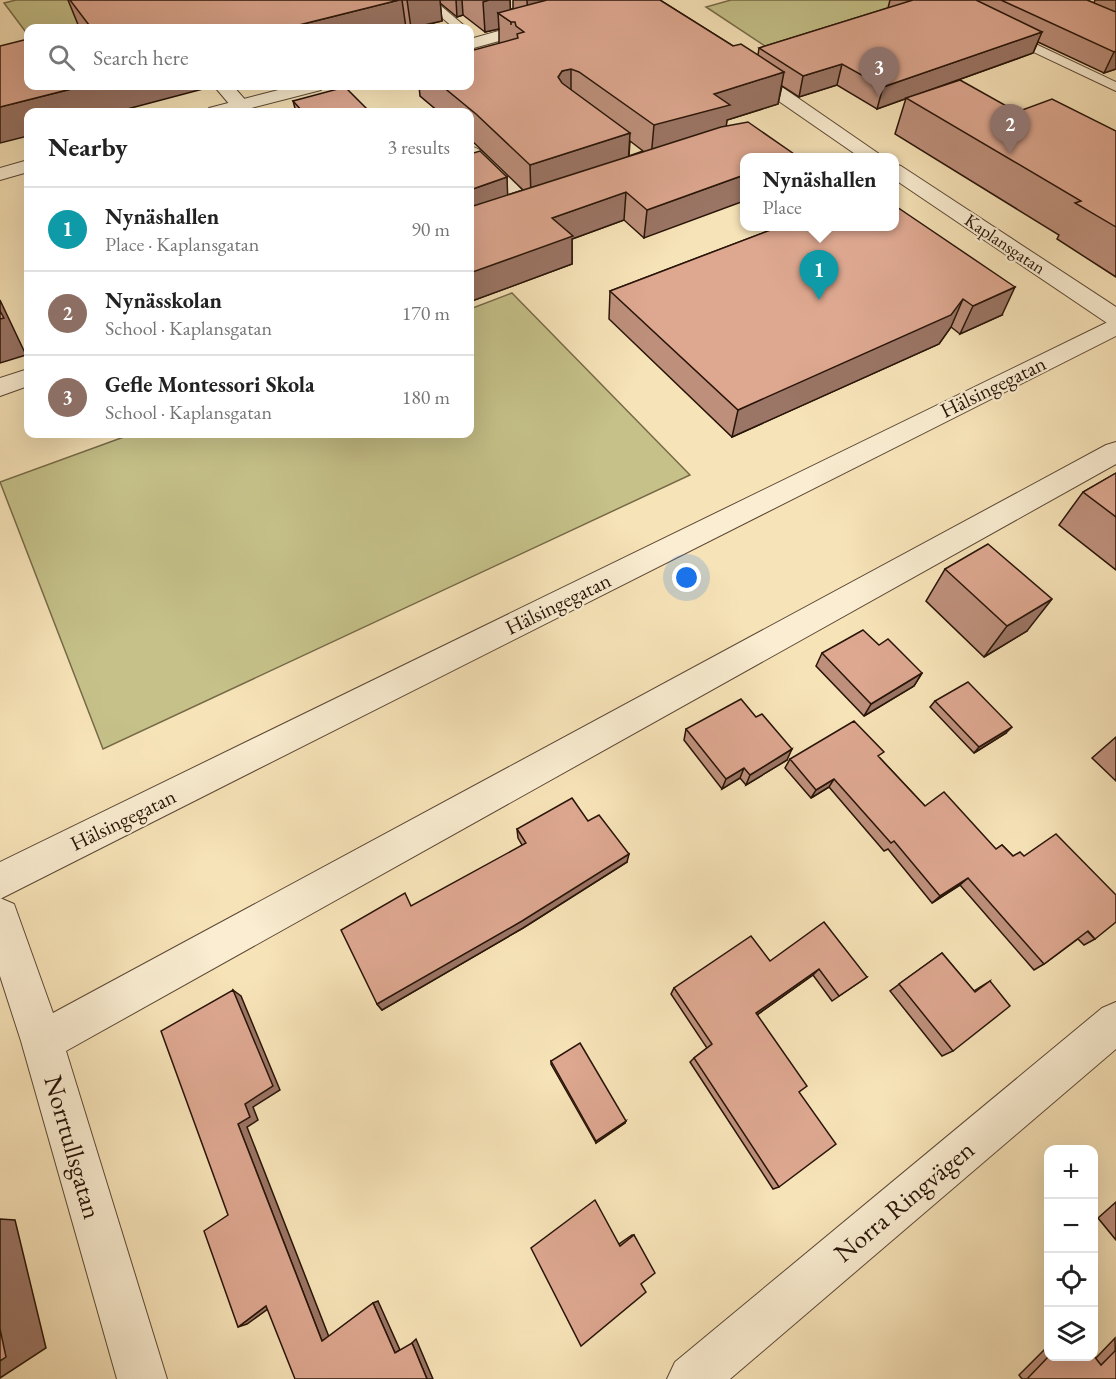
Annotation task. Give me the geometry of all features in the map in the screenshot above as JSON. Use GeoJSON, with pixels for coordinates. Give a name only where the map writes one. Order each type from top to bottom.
{"type":"FeatureCollection","features":[{"type":"Feature","properties":{"kind":"street"},"geometry":{"type":"LineString","coordinates":[[474,39],[519,23],[629,0]]}},
{"type":"Feature","properties":{"kind":"street"},"geometry":{"type":"LineString","coordinates":[[732,61],[868,153]]}},
{"type":"Feature","properties":{"kind":"street"},"geometry":{"type":"LineString","coordinates":[[226,90],[242,108]]}},
{"type":"Feature","properties":{"kind":"street"},"geometry":{"type":"LineString","coordinates":[[246,108],[302,90]]}},
{"type":"Feature","properties":{"kind":"street"},"geometry":{"type":"LineString","coordinates":[[474,156],[495,174],[525,208]]}},
{"type":"Feature","properties":{"kind":"street"},"geometry":{"type":"LineString","coordinates":[[0,174],[24,169]]}},
{"type":"Feature","properties":{"kind":"street","name":"Kaplansgatan"},"geometry":{"type":"LineString","coordinates":[[899,173],[1116,318]]}},
{"type":"Feature","properties":{"kind":"street"},"geometry":{"type":"LineString","coordinates":[[502,215],[547,200]]}},
{"type":"Feature","properties":{"kind":"street","name":"Hälsingegatan"},"geometry":{"type":"LineString","coordinates":[[0,881],[1116,326]]}},
{"type":"Feature","properties":{"kind":"street"},"geometry":{"type":"LineString","coordinates":[[0,387],[24,378]]}},
{"type":"Feature","properties":{"kind":"street"},"geometry":{"type":"LineString","coordinates":[[42,1041],[1110,464]]}},
{"type":"Feature","properties":{"kind":"street","name":"Norrtullsgatan"},"geometry":{"type":"LineString","coordinates":[[0,917],[42,1041],[142,1379]]}},
{"type":"Feature","properties":{"kind":"street","name":"Norra Ringvägen"},"geometry":{"type":"LineString","coordinates":[[692,1379],[1116,1022]]}},
{"type":"Feature","properties":{"kind":"lane"},"geometry":{"type":"LineString","coordinates":[[427,0],[456,24]]}},
{"type":"Feature","properties":{"kind":"lane"},"geometry":{"type":"LineString","coordinates":[[999,30],[1116,87]]}},
{"type":"Feature","properties":{"kind":"shaded area"},"geometry":{"type":"Polygon","coordinates":[[[16,0],[125,0],[145,24],[24,24],[24,30],[4,3],[16,0]]]}},
{"type":"Feature","properties":{"kind":"shaded area"},"geometry":{"type":"Polygon","coordinates":[[[731,0],[962,0],[777,54],[706,7],[731,0]]]}},
{"type":"Feature","properties":{"kind":"shaded area"},"geometry":{"type":"Polygon","coordinates":[[[512,293],[690,475],[103,749],[0,482],[121,438],[474,438],[474,307],[512,293]]]}},
{"type":"Feature","properties":{"kind":"building"},"geometry":{"type":"Polygon","coordinates":[[[70,0],[399,0],[303,24],[88,24],[70,0]]]}},
{"type":"Feature","properties":{"kind":"building"},"geometry":{"type":"Polygon","coordinates":[[[547,0],[660,0],[733,46],[741,44],[784,72],[714,94],[730,105],[654,125],[579,72],[571,69],[562,71],[558,77],[562,83],[630,133],[530,165],[474,112],[474,108],[469,108],[447,90],[474,90],[474,50],[518,38],[517,34],[524,32],[516,26],[515,22],[511,22],[498,13],[547,0]]]}},
{"type":"Feature","properties":{"kind":"building"},"geometry":{"type":"Polygon","coordinates":[[[913,0],[976,0],[1042,32],[883,87],[842,64],[803,76],[759,48],[913,0]]]}},
{"type":"Feature","properties":{"kind":"building"},"geometry":{"type":"Polygon","coordinates":[[[1001,0],[1087,0],[1116,12],[1116,51],[1114,52],[1001,0]]]}},
{"type":"Feature","properties":{"kind":"building"},"geometry":{"type":"Polygon","coordinates":[[[24,40],[24,90],[67,90],[0,107],[0,46],[24,40]]]}},
{"type":"Feature","properties":{"kind":"building"},"geometry":{"type":"Polygon","coordinates":[[[960,80],[1017,112],[1052,99],[1116,131],[1116,227],[1075,203],[1081,201],[906,98],[960,80]]]}},
{"type":"Feature","properties":{"kind":"building"},"geometry":{"type":"Polygon","coordinates":[[[334,90],[348,90],[366,108],[299,108],[293,101],[334,90]]]}},
{"type":"Feature","properties":{"kind":"building"},"geometry":{"type":"Polygon","coordinates":[[[748,122],[793,153],[740,153],[740,176],[647,210],[626,192],[552,218],[573,236],[474,272],[474,206],[721,127],[748,122]]]}},
{"type":"Feature","properties":{"kind":"building"},"geometry":{"type":"Polygon","coordinates":[[[480,151],[507,177],[474,189],[474,153],[480,151]]]}},
{"type":"Feature","properties":{"kind":"building"},"geometry":{"type":"Polygon","coordinates":[[[899,208],[1015,287],[973,306],[963,299],[951,315],[738,410],[610,291],[768,231],[899,231],[899,208]]]}},
{"type":"Feature","properties":{"kind":"building"},"geometry":{"type":"Polygon","coordinates":[[[1116,473],[1116,517],[1083,492],[1116,473]]]}},
{"type":"Feature","properties":{"kind":"building"},"geometry":{"type":"Polygon","coordinates":[[[988,544],[1052,599],[1007,626],[945,569],[988,544]]]}},
{"type":"Feature","properties":{"kind":"building"},"geometry":{"type":"Polygon","coordinates":[[[863,630],[879,645],[888,639],[922,673],[871,704],[822,653],[863,630]]]}},
{"type":"Feature","properties":{"kind":"building"},"geometry":{"type":"Polygon","coordinates":[[[968,682],[1012,727],[979,747],[935,701],[968,682]]]}},
{"type":"Feature","properties":{"kind":"building"},"geometry":{"type":"Polygon","coordinates":[[[741,699],[756,717],[762,714],[792,749],[750,775],[744,768],[726,779],[686,729],[741,699]]]}},
{"type":"Feature","properties":{"kind":"building"},"geometry":{"type":"Polygon","coordinates":[[[854,721],[884,752],[878,756],[925,806],[944,792],[996,849],[1002,845],[1013,856],[1020,852],[1024,856],[1056,834],[1116,895],[1116,922],[1095,939],[1088,931],[1044,964],[968,878],[940,896],[894,841],[891,843],[834,779],[816,790],[790,759],[854,721]]]}},
{"type":"Feature","properties":{"kind":"building"},"geometry":{"type":"Polygon","coordinates":[[[572,798],[588,821],[599,815],[629,854],[522,921],[377,1004],[341,930],[405,893],[411,906],[526,843],[517,829],[572,798]]]}},
{"type":"Feature","properties":{"kind":"building"},"geometry":{"type":"Polygon","coordinates":[[[824,922],[867,977],[839,996],[819,969],[756,1013],[807,1086],[799,1092],[836,1144],[779,1187],[694,1058],[712,1044],[674,988],[751,936],[770,961],[824,922]]]}},
{"type":"Feature","properties":{"kind":"building"},"geometry":{"type":"Polygon","coordinates":[[[942,953],[975,992],[990,981],[1010,1006],[953,1051],[899,984],[942,953]]]}},
{"type":"Feature","properties":{"kind":"building"},"geometry":{"type":"Polygon","coordinates":[[[233,990],[273,1086],[245,1104],[250,1117],[238,1124],[322,1341],[373,1303],[395,1353],[412,1343],[427,1379],[295,1379],[266,1306],[238,1327],[204,1231],[228,1215],[161,1031],[233,990]]]}},
{"type":"Feature","properties":{"kind":"building"},"geometry":{"type":"Polygon","coordinates":[[[580,1043],[626,1121],[596,1141],[551,1061],[580,1043]]]}},
{"type":"Feature","properties":{"kind":"building"},"geometry":{"type":"Polygon","coordinates":[[[595,1200],[620,1246],[634,1235],[655,1273],[641,1284],[646,1292],[581,1346],[531,1248],[595,1200]]]}},
{"type":"Feature","properties":{"kind":"building"},"geometry":{"type":"Polygon","coordinates":[[[0,1329],[6,1357],[0,1361],[0,1329]]]}},
{"type":"Feature","properties":{"kind":"building"},"geometry":{"type":"Polygon","coordinates":[[[1116,1350],[1116,1379],[1028,1378],[1044,1361],[1098,1361],[1101,1365],[1116,1350]]]}},
{"type":"Feature","properties":{"kind":"place","name":"Gefle Montessori Skola"},"geometry":{"type":"Point","coordinates":[879,97]}},
{"type":"Feature","properties":{"kind":"place","name":"Nynässkolan"},"geometry":{"type":"Point","coordinates":[1010,154]}},
{"type":"Feature","properties":{"kind":"place","name":"Nynäshallen"},"geometry":{"type":"Point","coordinates":[819,300]}}]}
